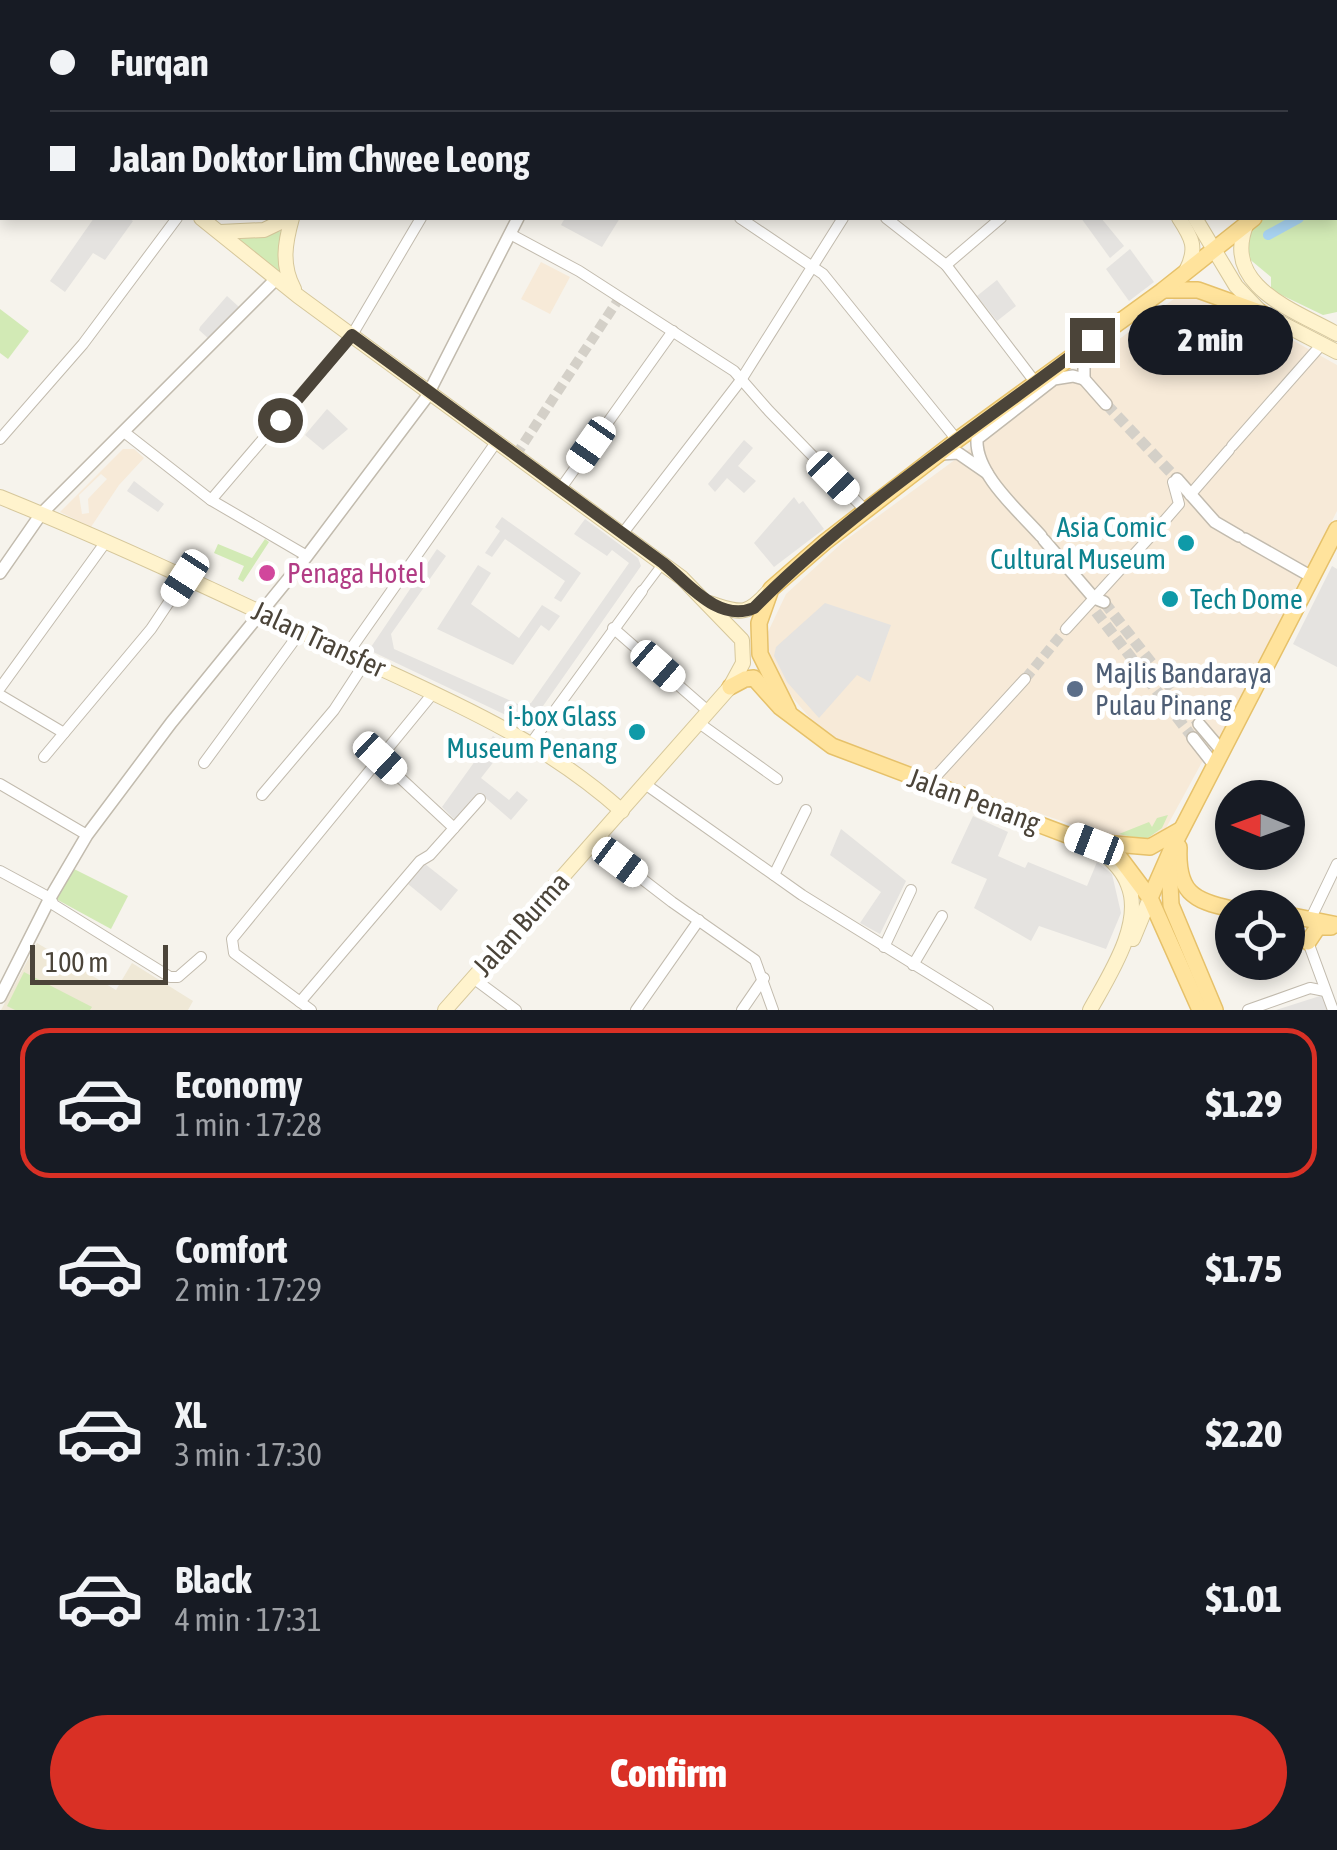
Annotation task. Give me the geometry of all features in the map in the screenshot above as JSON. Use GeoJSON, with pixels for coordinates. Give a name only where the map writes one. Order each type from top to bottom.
{"type":"FeatureCollection","features":[{"type":"Feature","properties":{"kind":"main road"},"geometry":{"type":"LineString","coordinates":[[204,220],[298,296],[663,563],[708,602],[743,612],[754,608],[771,589],[957,440],[1251,220]]}},
{"type":"Feature","properties":{"kind":"main road"},"geometry":{"type":"LineString","coordinates":[[290,220],[284,256],[288,278],[298,296]]}},
{"type":"Feature","properties":{"kind":"main road"},"geometry":{"type":"LineString","coordinates":[[1180,220],[1194,245],[1185,272]]}},
{"type":"Feature","properties":{"kind":"main road"},"geometry":{"type":"LineString","coordinates":[[1195,220],[1236,286],[1262,313]]}},
{"type":"Feature","properties":{"kind":"main road"},"geometry":{"type":"LineString","coordinates":[[1251,220],[1242,236],[1242,256],[1257,287],[1271,299],[1336,332]]}},
{"type":"Feature","properties":{"kind":"main road"},"geometry":{"type":"LineString","coordinates":[[219,232],[261,224]]}},
{"type":"Feature","properties":{"kind":"main road"},"geometry":{"type":"LineString","coordinates":[[1162,290],[1198,290],[1262,313],[1337,352]]}},
{"type":"Feature","properties":{"kind":"main road","name":"Jalan Transfer"},"geometry":{"type":"LineString","coordinates":[[0,497],[434,692],[532,742],[622,811]]}},
{"type":"Feature","properties":{"kind":"main road"},"geometry":{"type":"LineString","coordinates":[[1100,1010],[1172,848],[1337,529]]}},
{"type":"Feature","properties":{"kind":"main road","name":"Jalan Penang"},"geometry":{"type":"LineString","coordinates":[[771,589],[760,623],[760,654],[788,710]]}},
{"type":"Feature","properties":{"kind":"main road","name":"Jalan Burma"},"geometry":{"type":"LineString","coordinates":[[445,1010],[730,687],[743,663],[744,652],[739,635],[708,602]]}},
{"type":"Feature","properties":{"kind":"main road","name":"Jalan Penang"},"geometry":{"type":"LineString","coordinates":[[730,687],[754,678],[820,740],[1094,844],[1126,862],[1150,898],[1200,1010]]}},
{"type":"Feature","properties":{"kind":"main road"},"geometry":{"type":"LineString","coordinates":[[1094,844],[1150,847],[1183,828]]}},
{"type":"Feature","properties":{"kind":"main road"},"geometry":{"type":"LineString","coordinates":[[1183,828],[1179,863],[1183,885],[1192,895],[1215,905]]}},
{"type":"Feature","properties":{"kind":"main road"},"geometry":{"type":"LineString","coordinates":[[1090,1010],[1125,938],[1132,907],[1124,875],[1094,844]]}},
{"type":"Feature","properties":{"kind":"main road"},"geometry":{"type":"LineString","coordinates":[[1172,848],[1167,878],[1171,905],[1215,1010]]}},
{"type":"Feature","properties":{"kind":"main road"},"geometry":{"type":"LineString","coordinates":[[1305,918],[1337,926]]}},
{"type":"Feature","properties":{"kind":"main road"},"geometry":{"type":"LineString","coordinates":[[1308,942],[1318,927],[1337,926]]}},
{"type":"Feature","properties":{"kind":"main road"},"geometry":{"type":"LineString","coordinates":[[1305,935],[1308,942]]}},
{"type":"Feature","properties":{"kind":"street"},"geometry":{"type":"LineString","coordinates":[[0,439],[83,344],[177,220]]}},
{"type":"Feature","properties":{"kind":"street"},"geometry":{"type":"LineString","coordinates":[[212,500],[352,335],[420,220]]}},
{"type":"Feature","properties":{"kind":"street"},"geometry":{"type":"LineString","coordinates":[[0,996],[50,898],[88,835],[170,723],[306,556],[430,392],[517,220]]}},
{"type":"Feature","properties":{"kind":"street"},"geometry":{"type":"LineString","coordinates":[[743,220],[823,274],[957,440]]}},
{"type":"Feature","properties":{"kind":"street"},"geometry":{"type":"LineString","coordinates":[[623,533],[741,380],[842,220]]}},
{"type":"Feature","properties":{"kind":"street"},"geometry":{"type":"LineString","coordinates":[[889,220],[946,265],[1035,382]]}},
{"type":"Feature","properties":{"kind":"street"},"geometry":{"type":"LineString","coordinates":[[946,265],[999,220]]}},
{"type":"Feature","properties":{"kind":"street"},"geometry":{"type":"LineString","coordinates":[[510,234],[711,353],[866,511]]}},
{"type":"Feature","properties":{"kind":"street"},"geometry":{"type":"LineString","coordinates":[[0,573],[41,514],[277,278]]}},
{"type":"Feature","properties":{"kind":"street"},"geometry":{"type":"LineString","coordinates":[[561,488],[673,331]]}},
{"type":"Feature","properties":{"kind":"street"},"geometry":{"type":"LineString","coordinates":[[1084,379],[1084,357],[1092,340]]}},
{"type":"Feature","properties":{"kind":"street"},"geometry":{"type":"LineString","coordinates":[[1190,495],[1322,344]]}},
{"type":"Feature","properties":{"kind":"street"},"geometry":{"type":"LineString","coordinates":[[1098,604],[988,473],[976,446],[983,431],[1054,379],[1084,379],[1106,404]]}},
{"type":"Feature","properties":{"kind":"street"},"geometry":{"type":"LineString","coordinates":[[124,432],[212,500],[306,556]]}},
{"type":"Feature","properties":{"kind":"street"},"geometry":{"type":"LineString","coordinates":[[348,653],[497,441]]}},
{"type":"Feature","properties":{"kind":"street"},"geometry":{"type":"LineString","coordinates":[[937,456],[958,453],[988,473]]}},
{"type":"Feature","properties":{"kind":"street"},"geometry":{"type":"LineString","coordinates":[[1175,481],[1215,522],[1312,577]]}},
{"type":"Feature","properties":{"kind":"street"},"geometry":{"type":"LineString","coordinates":[[1159,527],[1179,504],[1175,481]]}},
{"type":"Feature","properties":{"kind":"street"},"geometry":{"type":"LineString","coordinates":[[1066,630],[1098,604],[1149,538]]}},
{"type":"Feature","properties":{"kind":"street"},"geometry":{"type":"LineString","coordinates":[[64,733],[0,690],[105,543]]}},
{"type":"Feature","properties":{"kind":"street"},"geometry":{"type":"LineString","coordinates":[[532,742],[663,563]]}},
{"type":"Feature","properties":{"kind":"street"},"geometry":{"type":"LineString","coordinates":[[44,756],[151,629],[185,578]]}},
{"type":"Feature","properties":{"kind":"street"},"geometry":{"type":"LineString","coordinates":[[614,628],[704,717],[776,779]]}},
{"type":"Feature","properties":{"kind":"street"},"geometry":{"type":"LineString","coordinates":[[204,763],[302,631]]}},
{"type":"Feature","properties":{"kind":"street"},"geometry":{"type":"LineString","coordinates":[[262,795],[334,710],[366,662]]}},
{"type":"Feature","properties":{"kind":"street"},"geometry":{"type":"LineString","coordinates":[[929,784],[1025,679]]}},
{"type":"Feature","properties":{"kind":"street"},"geometry":{"type":"LineString","coordinates":[[311,1010],[234,952],[232,939],[434,692]]}},
{"type":"Feature","properties":{"kind":"street"},"geometry":{"type":"LineString","coordinates":[[1200,724],[1218,759]]}},
{"type":"Feature","properties":{"kind":"street"},"geometry":{"type":"LineString","coordinates":[[1192,738],[1218,759]]}},
{"type":"Feature","properties":{"kind":"street"},"geometry":{"type":"LineString","coordinates":[[380,758],[454,828]]}},
{"type":"Feature","properties":{"kind":"street"},"geometry":{"type":"LineString","coordinates":[[0,784],[88,835]]}},
{"type":"Feature","properties":{"kind":"street"},"geometry":{"type":"LineString","coordinates":[[645,784],[774,875],[988,1010]]}},
{"type":"Feature","properties":{"kind":"street"},"geometry":{"type":"LineString","coordinates":[[300,1002],[420,861],[430,855],[480,799]]}},
{"type":"Feature","properties":{"kind":"street"},"geometry":{"type":"LineString","coordinates":[[774,875],[806,810]]}},
{"type":"Feature","properties":{"kind":"street"},"geometry":{"type":"LineString","coordinates":[[594,842],[755,960],[774,1010]]}},
{"type":"Feature","properties":{"kind":"street"},"geometry":{"type":"LineString","coordinates":[[1311,918],[1337,864]]}},
{"type":"Feature","properties":{"kind":"street"},"geometry":{"type":"LineString","coordinates":[[0,871],[50,898],[54,905],[170,977],[178,977],[200,957]]}},
{"type":"Feature","properties":{"kind":"street"},"geometry":{"type":"LineString","coordinates":[[884,947],[911,890]]}},
{"type":"Feature","properties":{"kind":"street"},"geometry":{"type":"LineString","coordinates":[[913,965],[942,916]]}},
{"type":"Feature","properties":{"kind":"street"},"geometry":{"type":"LineString","coordinates":[[636,1010],[699,920]]}},
{"type":"Feature","properties":{"kind":"street"},"geometry":{"type":"LineString","coordinates":[[1308,942],[1333,1010]]}},
{"type":"Feature","properties":{"kind":"street"},"geometry":{"type":"LineString","coordinates":[[1310,988],[1318,974]]}},
{"type":"Feature","properties":{"kind":"street"},"geometry":{"type":"LineString","coordinates":[[473,978],[516,1010]]}},
{"type":"Feature","properties":{"kind":"street"},"geometry":{"type":"LineString","coordinates":[[742,1010],[764,978]]}},
{"type":"Feature","properties":{"kind":"street"},"geometry":{"type":"LineString","coordinates":[[1248,1010],[1310,988],[1325,991]]}},
{"type":"Feature","properties":{"kind":"shaded area"},"geometry":{"type":"Polygon","coordinates":[[[93,220],[133,221],[105,260],[93,253],[65,292],[50,281],[93,220]]]}},
{"type":"Feature","properties":{"kind":"shaded area"},"geometry":{"type":"Polygon","coordinates":[[[564,220],[619,220],[602,247],[561,225],[564,220]]]}},
{"type":"Feature","properties":{"kind":"shaded area"},"geometry":{"type":"Polygon","coordinates":[[[1082,220],[1103,220],[1124,246],[1110,258],[1082,220]]]}},
{"type":"Feature","properties":{"kind":"shaded area"},"geometry":{"type":"Polygon","coordinates":[[[1130,249],[1154,282],[1129,301],[1106,269],[1130,249]]]}},
{"type":"Feature","properties":{"kind":"shaded area"},"geometry":{"type":"Polygon","coordinates":[[[541,262],[570,277],[550,314],[521,299],[541,262]]]}},
{"type":"Feature","properties":{"kind":"shaded area"},"geometry":{"type":"Polygon","coordinates":[[[997,280],[1016,306],[997,321],[977,296],[997,280]]]}},
{"type":"Feature","properties":{"kind":"shaded area"},"geometry":{"type":"Polygon","coordinates":[[[1182,293],[1213,301],[1262,323],[1337,365],[1337,511],[1226,729],[1201,764],[1160,839],[1129,844],[882,760],[846,745],[816,725],[774,676],[767,654],[767,634],[786,594],[843,542],[1182,293]]]}},
{"type":"Feature","properties":{"kind":"shaded area"},"geometry":{"type":"Polygon","coordinates":[[[227,296],[239,307],[209,339],[200,327],[227,296]]]}},
{"type":"Feature","properties":{"kind":"shaded area"},"geometry":{"type":"Polygon","coordinates":[[[327,409],[348,429],[323,450],[305,435],[327,409]]]}},
{"type":"Feature","properties":{"kind":"shaded area"},"geometry":{"type":"Polygon","coordinates":[[[744,440],[753,448],[738,466],[756,481],[744,493],[727,478],[715,492],[708,484],[744,440]]]}},
{"type":"Feature","properties":{"kind":"shaded area"},"geometry":{"type":"Polygon","coordinates":[[[123,449],[134,449],[144,458],[119,485],[91,527],[60,512],[123,449]],[[101,474],[79,495],[82,514],[89,513],[88,499],[107,479],[101,474]]]}},
{"type":"Feature","properties":{"kind":"shaded area"},"geometry":{"type":"Polygon","coordinates":[[[134,481],[164,504],[158,512],[127,491],[134,481]]]}},
{"type":"Feature","properties":{"kind":"shaded area"},"geometry":{"type":"Polygon","coordinates":[[[794,497],[799,504],[803,501],[824,529],[774,567],[754,543],[794,497]]]}},
{"type":"Feature","properties":{"kind":"shaded area"},"geometry":{"type":"Polygon","coordinates":[[[502,517],[581,573],[561,602],[554,598],[565,581],[505,539],[492,557],[485,553],[500,531],[495,527],[502,517]]]}},
{"type":"Feature","properties":{"kind":"shaded area"},"geometry":{"type":"Polygon","coordinates":[[[585,519],[638,558],[641,566],[529,726],[369,650],[437,549],[446,556],[391,634],[394,649],[520,705],[531,703],[629,563],[612,550],[607,556],[574,534],[585,519]]]}},
{"type":"Feature","properties":{"kind":"shaded area"},"geometry":{"type":"Polygon","coordinates":[[[478,565],[491,573],[471,604],[519,638],[542,605],[560,616],[549,631],[541,625],[513,665],[437,629],[478,565]]]}},
{"type":"Feature","properties":{"kind":"shaded area"},"geometry":{"type":"Polygon","coordinates":[[[1332,566],[1337,569],[1337,667],[1293,644],[1332,566]]]}},
{"type":"Feature","properties":{"kind":"shaded area"},"geometry":{"type":"Polygon","coordinates":[[[825,603],[891,625],[870,682],[857,675],[819,718],[787,682],[774,656],[776,647],[825,603]]]}},
{"type":"Feature","properties":{"kind":"shaded area"},"geometry":{"type":"Polygon","coordinates":[[[493,736],[506,746],[481,778],[509,800],[517,791],[528,800],[511,820],[481,794],[456,821],[442,807],[493,736]]]}},
{"type":"Feature","properties":{"kind":"shaded area"},"geometry":{"type":"Polygon","coordinates":[[[973,816],[1008,832],[998,856],[1025,868],[1028,862],[1087,886],[1097,862],[1112,874],[1121,913],[1106,949],[1039,926],[1031,941],[974,908],[987,879],[951,863],[973,816]]]}},
{"type":"Feature","properties":{"kind":"shaded area"},"geometry":{"type":"Polygon","coordinates":[[[841,829],[906,881],[880,934],[860,923],[881,892],[830,855],[841,829]]]}},
{"type":"Feature","properties":{"kind":"shaded area"},"geometry":{"type":"Polygon","coordinates":[[[425,864],[458,890],[441,911],[408,884],[425,864]]]}},
{"type":"Feature","properties":{"kind":"shaded area"},"geometry":{"type":"Polygon","coordinates":[[[37,943],[116,990],[132,963],[193,1001],[188,1010],[1,1010],[37,943]]]}},
{"type":"Feature","properties":{"kind":"shaded area"},"geometry":{"type":"Polygon","coordinates":[[[1323,995],[1328,1010],[1276,1010],[1323,995]]]}},
{"type":"Feature","properties":{"kind":"green space"},"geometry":{"type":"Polygon","coordinates":[[[1261,220],[1337,220],[1337,312],[1323,315],[1271,290],[1271,277],[1247,257],[1244,247],[1261,220]]]}},
{"type":"Feature","properties":{"kind":"green space"},"geometry":{"type":"Polygon","coordinates":[[[282,231],[281,274],[237,240],[239,236],[282,231]]]}},
{"type":"Feature","properties":{"kind":"green space"},"geometry":{"type":"Polygon","coordinates":[[[0,309],[29,331],[8,359],[0,353],[0,309]]]}},
{"type":"Feature","properties":{"kind":"green space"},"geometry":{"type":"Polygon","coordinates":[[[265,539],[269,542],[243,582],[238,579],[244,566],[214,553],[218,544],[252,558],[265,539]]]}},
{"type":"Feature","properties":{"kind":"green space"},"geometry":{"type":"Polygon","coordinates":[[[1168,815],[1162,828],[1145,840],[1119,834],[1149,822],[1152,827],[1157,818],[1168,815]]]}},
{"type":"Feature","properties":{"kind":"green space"},"geometry":{"type":"Polygon","coordinates":[[[72,868],[128,896],[111,929],[56,899],[72,868]]]}},
{"type":"Feature","properties":{"kind":"green space"},"geometry":{"type":"Polygon","coordinates":[[[24,972],[92,1007],[15,1010],[7,1006],[24,972]]]}},
{"type":"Feature","properties":{"kind":"waterway"},"geometry":{"type":"LineString","coordinates":[[1268,235],[1295,220]]}},
{"type":"Feature","properties":{"kind":"tunnel"},"geometry":{"type":"LineString","coordinates":[[516,455],[620,297]]}},
{"type":"Feature","properties":{"kind":"tunnel"},"geometry":{"type":"LineString","coordinates":[[1106,404],[1177,479]]}},
{"type":"Feature","properties":{"kind":"tunnel"},"geometry":{"type":"LineString","coordinates":[[1104,602],[1199,724]]}},
{"type":"Feature","properties":{"kind":"tunnel"},"geometry":{"type":"LineString","coordinates":[[1096,612],[1193,738]]}},
{"type":"Feature","properties":{"kind":"tunnel"},"geometry":{"type":"LineString","coordinates":[[1025,679],[1066,629]]}},
{"type":"Feature","properties":{"kind":"place","name":"Asia Comic Cultural Museum"},"geometry":{"type":"Point","coordinates":[1186,543]}},
{"type":"Feature","properties":{"kind":"place","name":"Penaga Hotel"},"geometry":{"type":"Point","coordinates":[267,573]}},
{"type":"Feature","properties":{"kind":"place","name":"Tech Dome"},"geometry":{"type":"Point","coordinates":[1170,599]}},
{"type":"Feature","properties":{"kind":"place","name":"Majlis Bandaraya Pulau Pinang"},"geometry":{"type":"Point","coordinates":[1075,689]}},
{"type":"Feature","properties":{"kind":"place","name":"i-box Glass Museum Penang"},"geometry":{"type":"Point","coordinates":[637,732]}},
{"type":"Feature","properties":{"kind":"route"},"geometry":{"type":"LineString","coordinates":[[280,420],[352,335],[663,563],[708,602],[743,612],[754,608],[818,548],[910,476],[1092,340]]}}]}
